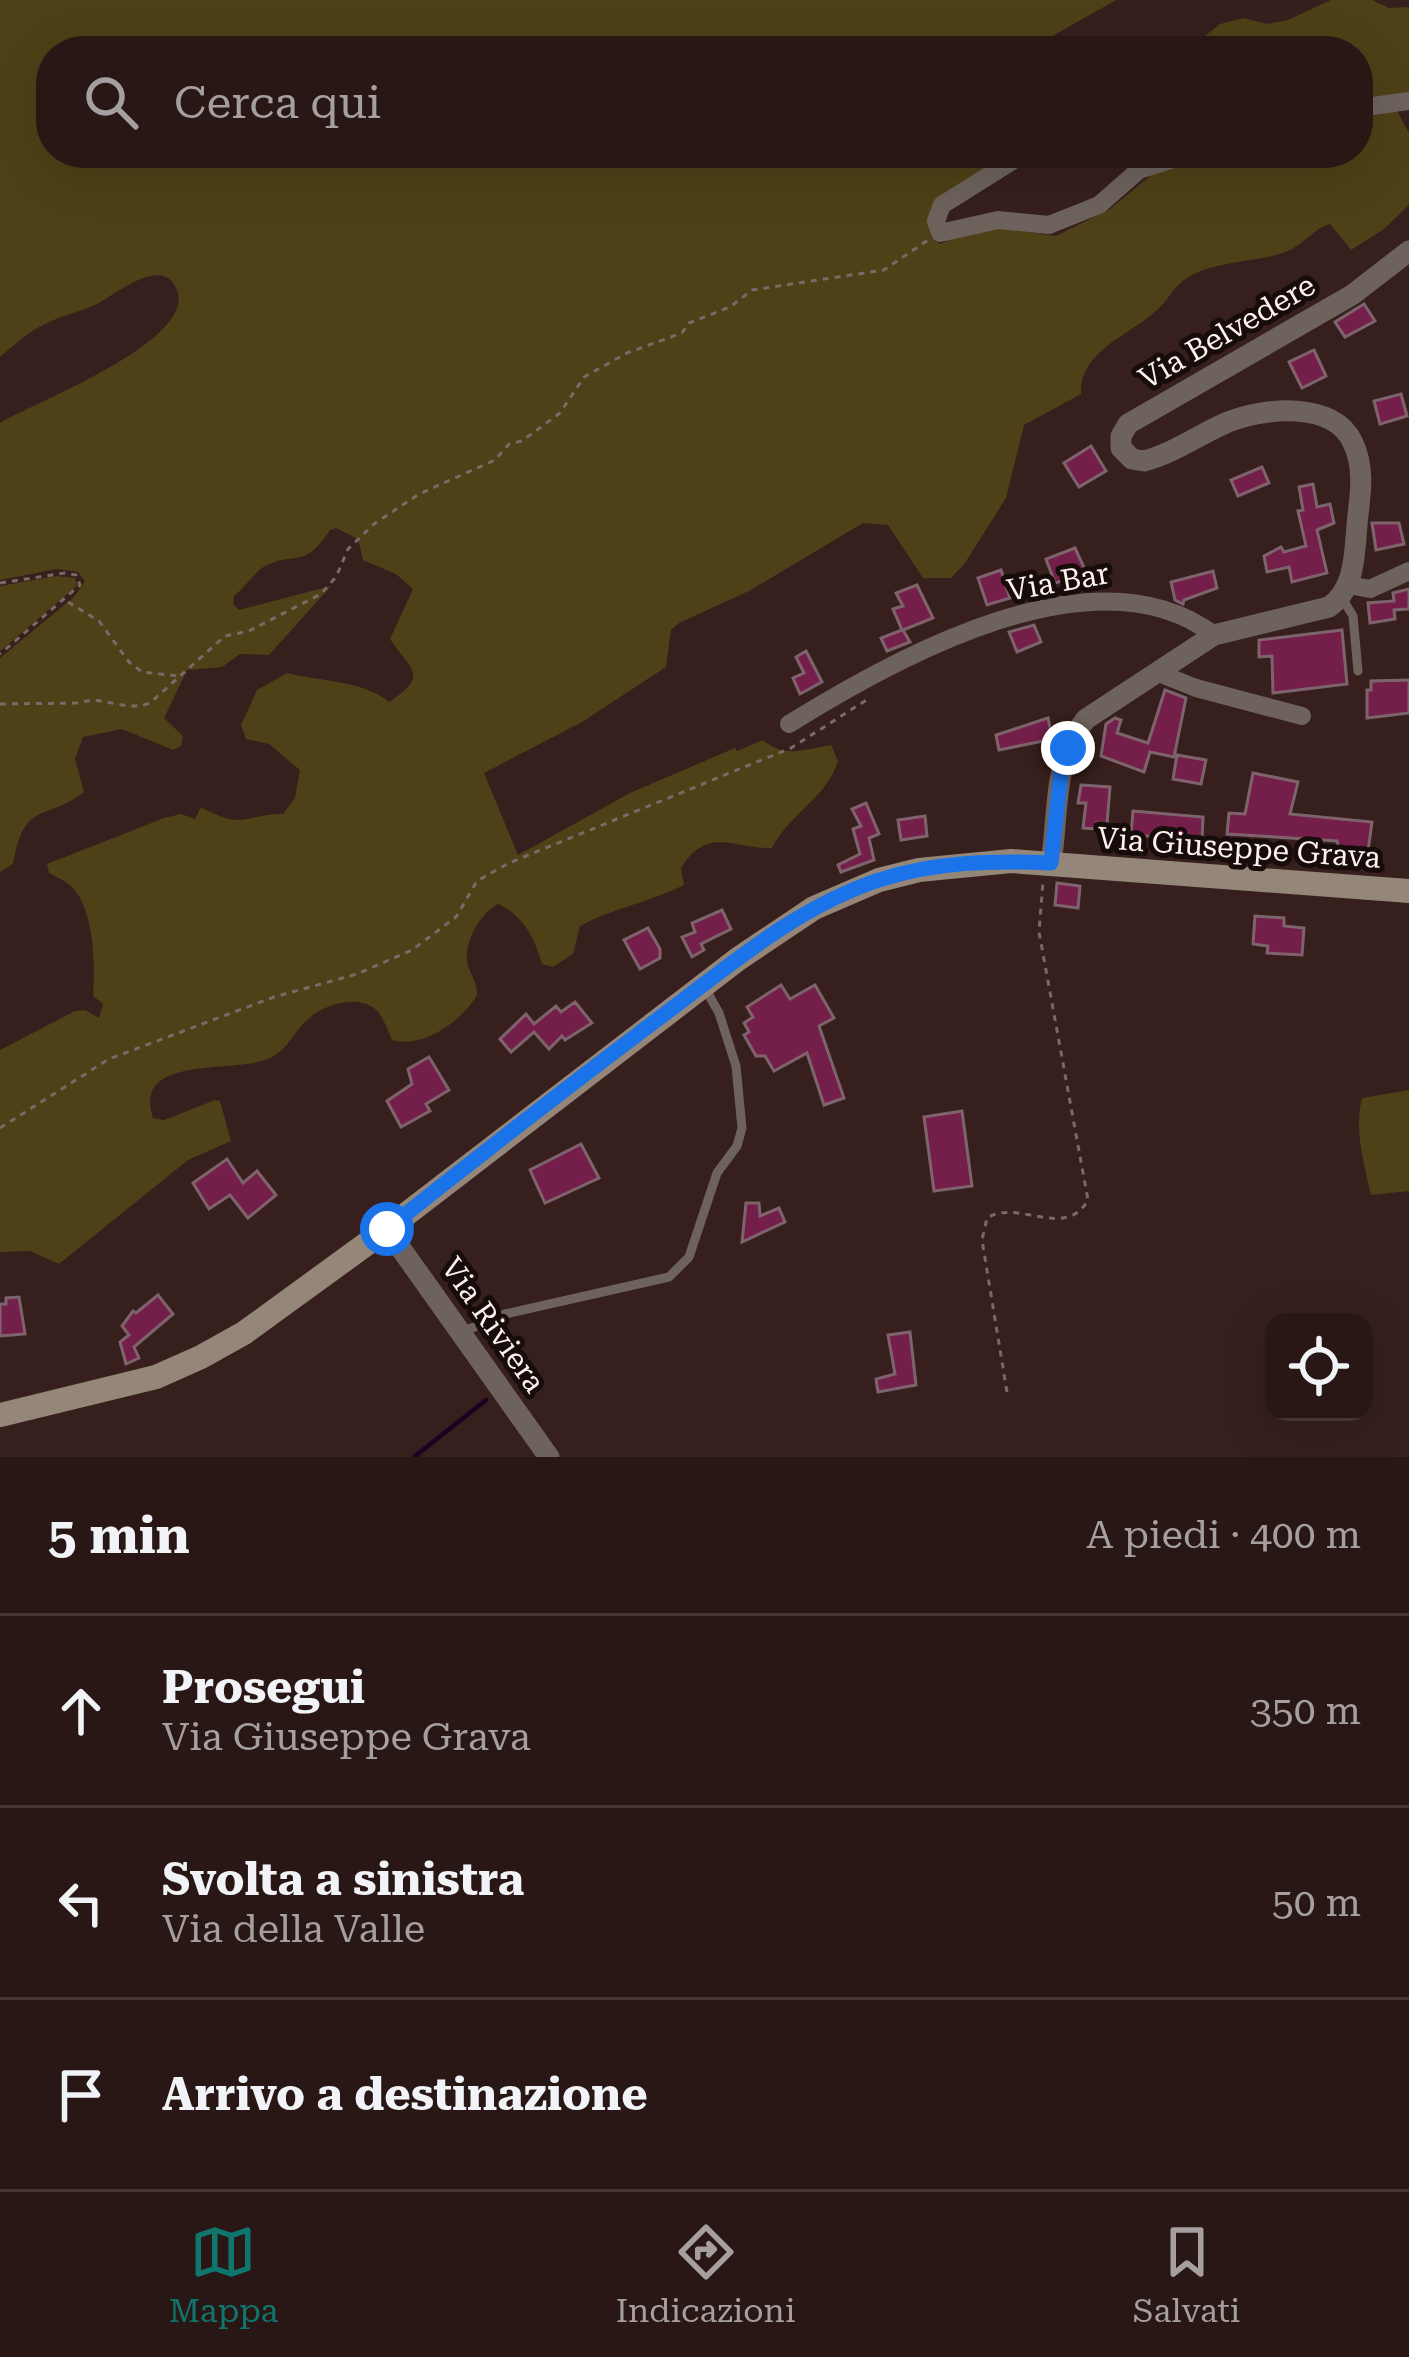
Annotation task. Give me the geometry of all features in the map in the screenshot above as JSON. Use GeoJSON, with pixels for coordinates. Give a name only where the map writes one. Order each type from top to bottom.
{"type":"FeatureCollection","features":[{"type":"Feature","properties":{"kind":"main road","name":"Via Giuseppe Grava"},"geometry":{"type":"LineString","coordinates":[[0,1415],[116,1390],[201,1358],[244,1333],[703,985],[814,908],[879,880],[971,863],[1047,863],[1409,891]]}},
{"type":"Feature","properties":{"kind":"street"},"geometry":{"type":"LineString","coordinates":[[1373,106],[1409,101]]}},
{"type":"Feature","properties":{"kind":"street"},"geometry":{"type":"LineString","coordinates":[[1002,168],[942,206],[936,221],[940,233],[998,220],[1048,225],[1099,205],[1145,168]]}},
{"type":"Feature","properties":{"kind":"street","name":"Via Belvedere"},"geometry":{"type":"LineString","coordinates":[[1346,592],[1361,465],[1352,437],[1337,424],[1297,411],[1257,414],[1144,461],[1132,459],[1121,448],[1121,436],[1128,424],[1352,295],[1409,250]]}},
{"type":"Feature","properties":{"kind":"street"},"geometry":{"type":"LineString","coordinates":[[1047,863],[1062,764],[1086,719],[1214,635],[1329,607],[1346,592],[1370,589],[1409,571]]}},
{"type":"Feature","properties":{"kind":"street","name":"Via Bar"},"geometry":{"type":"LineString","coordinates":[[789,724],[868,675],[962,632],[1064,605],[1107,598],[1138,601],[1186,617],[1214,635]]}},
{"type":"Feature","properties":{"kind":"street"},"geometry":{"type":"LineString","coordinates":[[1156,672],[1196,688],[1301,716]]}},
{"type":"Feature","properties":{"kind":"street","name":"Via Riviera"},"geometry":{"type":"LineString","coordinates":[[387,1229],[549,1457]]}},
{"type":"Feature","properties":{"kind":"lane"},"geometry":{"type":"LineString","coordinates":[[1346,592],[1358,671]]}},
{"type":"Feature","properties":{"kind":"lane"},"geometry":{"type":"LineString","coordinates":[[461,1332],[505,1314],[670,1277],[689,1257],[717,1173],[737,1146],[742,1128],[736,1066],[703,985]]}},
{"type":"Feature","properties":{"kind":"path"},"geometry":{"type":"LineString","coordinates":[[0,704],[79,703],[85,699],[137,708],[161,695],[225,636],[249,632],[321,594],[362,533],[419,494],[495,460],[509,444],[522,441],[560,412],[584,377],[682,333],[689,323],[730,307],[752,290],[884,270],[940,233]]}},
{"type":"Feature","properties":{"kind":"path"},"geometry":{"type":"LineString","coordinates":[[0,583],[52,573],[76,575],[80,584],[0,654]]}},
{"type":"Feature","properties":{"kind":"path"},"geometry":{"type":"LineString","coordinates":[[65,600],[99,621],[142,672],[181,677]]}},
{"type":"Feature","properties":{"kind":"path"},"geometry":{"type":"LineString","coordinates":[[0,1128],[109,1059],[274,998],[357,974],[412,950],[456,917],[477,881],[493,872],[791,748],[870,697]]}},
{"type":"Feature","properties":{"kind":"path"},"geometry":{"type":"LineString","coordinates":[[1007,1392],[982,1240],[987,1218],[999,1212],[1061,1220],[1082,1211],[1088,1201],[1039,932],[1047,863]]}},
{"type":"Feature","properties":{"kind":"shaded area"},"geometry":{"type":"Polygon","coordinates":[[[0,0],[1116,0],[1052,36],[36,36],[36,168],[992,168],[931,222],[931,237],[940,244],[972,231],[1001,228],[1056,236],[1110,209],[1167,168],[1373,168],[1373,111],[1396,109],[1409,133],[1409,205],[1384,229],[1351,250],[1330,224],[1280,254],[1196,273],[1180,283],[1148,318],[1098,354],[1083,378],[1081,394],[1024,425],[1006,498],[951,578],[923,578],[888,525],[863,523],[749,591],[679,623],[671,630],[666,667],[582,722],[484,773],[518,855],[630,793],[735,748],[763,740],[787,751],[831,745],[838,761],[832,774],[772,848],[722,842],[701,847],[681,868],[684,885],[580,926],[573,954],[553,967],[542,964],[521,921],[498,904],[474,930],[468,949],[477,995],[452,1023],[429,1037],[392,1040],[374,1008],[347,1002],[311,1016],[283,1048],[265,1060],[170,1075],[157,1084],[150,1098],[153,1118],[164,1120],[220,1101],[231,1141],[188,1160],[59,1264],[30,1251],[0,1252],[0,1050],[75,1011],[85,1010],[99,1018],[103,1004],[93,996],[86,912],[74,889],[49,873],[47,864],[164,818],[181,814],[195,819],[201,807],[236,820],[283,814],[295,798],[300,770],[269,744],[246,739],[241,725],[257,690],[287,673],[355,686],[389,702],[413,678],[410,665],[390,639],[413,589],[396,574],[363,560],[358,539],[336,528],[305,555],[262,568],[234,596],[233,604],[239,610],[331,586],[269,655],[240,654],[222,667],[187,670],[164,718],[183,736],[181,746],[173,750],[122,729],[83,737],[75,759],[84,792],[30,821],[13,864],[0,872],[0,658],[74,597],[85,581],[78,572],[57,569],[0,580],[0,423],[138,349],[162,330],[176,310],[177,290],[161,276],[139,280],[97,304],[39,327],[0,357],[0,0]]]}},
{"type":"Feature","properties":{"kind":"shaded area"},"geometry":{"type":"Polygon","coordinates":[[[1331,0],[1372,0],[1389,8],[1409,7],[1409,97],[1373,103],[1373,36],[1205,36],[1220,24],[1243,18],[1267,24],[1288,20],[1331,0]]]}},
{"type":"Feature","properties":{"kind":"shaded area"},"geometry":{"type":"Polygon","coordinates":[[[57,576],[75,578],[77,586],[0,651],[0,586],[57,576]]]}},
{"type":"Feature","properties":{"kind":"shaded area"},"geometry":{"type":"Polygon","coordinates":[[[1409,1090],[1409,1191],[1371,1195],[1359,1134],[1362,1098],[1409,1090]]]}},
{"type":"Feature","properties":{"kind":"building"},"geometry":{"type":"Polygon","coordinates":[[[1364,304],[1375,321],[1345,337],[1335,322],[1364,304]]]}},
{"type":"Feature","properties":{"kind":"building"},"geometry":{"type":"Polygon","coordinates":[[[1314,350],[1326,376],[1302,388],[1289,362],[1314,350]]]}},
{"type":"Feature","properties":{"kind":"building"},"geometry":{"type":"Polygon","coordinates":[[[1401,394],[1407,416],[1380,424],[1374,401],[1401,394]]]}},
{"type":"Feature","properties":{"kind":"building"},"geometry":{"type":"Polygon","coordinates":[[[1091,446],[1106,471],[1079,487],[1064,463],[1091,446]]]}},
{"type":"Feature","properties":{"kind":"building"},"geometry":{"type":"Polygon","coordinates":[[[1262,467],[1269,483],[1238,496],[1231,480],[1262,467]]]}},
{"type":"Feature","properties":{"kind":"building"},"geometry":{"type":"Polygon","coordinates":[[[1313,484],[1317,507],[1330,504],[1334,523],[1317,530],[1327,573],[1292,582],[1289,567],[1267,572],[1264,556],[1281,547],[1284,552],[1306,546],[1298,511],[1303,510],[1299,487],[1313,484]]]}},
{"type":"Feature","properties":{"kind":"building"},"geometry":{"type":"Polygon","coordinates":[[[1372,523],[1399,523],[1404,544],[1376,550],[1372,523]]]}},
{"type":"Feature","properties":{"kind":"building"},"geometry":{"type":"Polygon","coordinates":[[[1075,548],[1087,574],[1055,583],[1046,559],[1075,548]]]}},
{"type":"Feature","properties":{"kind":"building"},"geometry":{"type":"Polygon","coordinates":[[[1001,570],[1010,598],[987,605],[978,578],[1001,570]]]}},
{"type":"Feature","properties":{"kind":"building"},"geometry":{"type":"Polygon","coordinates":[[[1213,571],[1217,588],[1183,604],[1175,600],[1171,582],[1213,571]]]}},
{"type":"Feature","properties":{"kind":"building"},"geometry":{"type":"Polygon","coordinates":[[[917,585],[933,618],[903,630],[910,642],[887,651],[881,638],[902,630],[893,609],[903,606],[896,593],[917,585]]]}},
{"type":"Feature","properties":{"kind":"building"},"geometry":{"type":"Polygon","coordinates":[[[1409,589],[1409,609],[1394,610],[1395,619],[1370,623],[1368,603],[1394,601],[1393,593],[1409,589]]]}},
{"type":"Feature","properties":{"kind":"building"},"geometry":{"type":"Polygon","coordinates":[[[1034,625],[1041,642],[1017,652],[1009,632],[1034,625]]]}},
{"type":"Feature","properties":{"kind":"building"},"geometry":{"type":"Polygon","coordinates":[[[1342,630],[1347,684],[1273,693],[1272,656],[1259,657],[1259,640],[1342,630]]]}},
{"type":"Feature","properties":{"kind":"building"},"geometry":{"type":"Polygon","coordinates":[[[806,651],[822,682],[800,694],[793,678],[804,673],[796,657],[806,651]]]}},
{"type":"Feature","properties":{"kind":"building"},"geometry":{"type":"Polygon","coordinates":[[[1409,680],[1409,713],[1367,718],[1371,681],[1409,680]]]}},
{"type":"Feature","properties":{"kind":"building"},"geometry":{"type":"Polygon","coordinates":[[[1165,690],[1186,698],[1174,757],[1150,752],[1144,772],[1101,756],[1106,724],[1115,718],[1121,720],[1117,733],[1148,743],[1165,690]]]}},
{"type":"Feature","properties":{"kind":"building"},"geometry":{"type":"Polygon","coordinates":[[[1048,718],[1052,737],[1048,740],[999,750],[996,735],[1048,718]]]}},
{"type":"Feature","properties":{"kind":"building"},"geometry":{"type":"Polygon","coordinates":[[[1177,755],[1206,760],[1201,784],[1173,779],[1177,755]]]}},
{"type":"Feature","properties":{"kind":"building"},"geometry":{"type":"Polygon","coordinates":[[[1253,773],[1298,782],[1290,814],[1372,822],[1368,851],[1339,847],[1337,841],[1227,834],[1229,813],[1245,814],[1253,773]]]}},
{"type":"Feature","properties":{"kind":"building"},"geometry":{"type":"Polygon","coordinates":[[[1081,785],[1110,787],[1107,824],[1083,828],[1086,803],[1078,803],[1081,785]]]}},
{"type":"Feature","properties":{"kind":"building"},"geometry":{"type":"Polygon","coordinates":[[[866,803],[879,834],[869,838],[874,860],[841,872],[838,865],[860,854],[853,829],[861,826],[852,809],[866,803]]]}},
{"type":"Feature","properties":{"kind":"building"},"geometry":{"type":"Polygon","coordinates":[[[1133,811],[1203,817],[1202,840],[1131,835],[1133,811]]]}},
{"type":"Feature","properties":{"kind":"building"},"geometry":{"type":"Polygon","coordinates":[[[925,816],[927,836],[901,840],[898,820],[925,816]]]}},
{"type":"Feature","properties":{"kind":"building"},"geometry":{"type":"Polygon","coordinates":[[[1057,883],[1080,886],[1078,908],[1055,905],[1057,883]]]}},
{"type":"Feature","properties":{"kind":"building"},"geometry":{"type":"Polygon","coordinates":[[[722,910],[731,929],[701,944],[704,950],[692,957],[682,937],[695,932],[692,923],[722,910]]]}},
{"type":"Feature","properties":{"kind":"building"},"geometry":{"type":"Polygon","coordinates":[[[1255,916],[1284,918],[1284,926],[1304,928],[1302,955],[1267,953],[1268,946],[1253,944],[1255,916]]]}},
{"type":"Feature","properties":{"kind":"building"},"geometry":{"type":"Polygon","coordinates":[[[648,928],[660,958],[640,969],[624,940],[648,928]]]}},
{"type":"Feature","properties":{"kind":"building"},"geometry":{"type":"Polygon","coordinates":[[[781,985],[790,999],[815,985],[834,1018],[819,1026],[844,1098],[824,1105],[807,1053],[774,1071],[765,1056],[756,1056],[744,1035],[749,1032],[744,1023],[753,1017],[747,1007],[781,985]]]}},
{"type":"Feature","properties":{"kind":"building"},"geometry":{"type":"Polygon","coordinates":[[[575,1002],[592,1023],[565,1040],[562,1036],[549,1049],[534,1032],[511,1052],[500,1039],[526,1014],[534,1024],[556,1006],[561,1012],[575,1002]]]}},
{"type":"Feature","properties":{"kind":"building"},"geometry":{"type":"Polygon","coordinates":[[[429,1057],[449,1090],[426,1104],[430,1111],[401,1127],[387,1101],[412,1084],[408,1069],[429,1057]]]}},
{"type":"Feature","properties":{"kind":"building"},"geometry":{"type":"Polygon","coordinates":[[[962,1111],[972,1186],[934,1191],[924,1117],[962,1111]]]}},
{"type":"Feature","properties":{"kind":"building"},"geometry":{"type":"Polygon","coordinates":[[[581,1144],[599,1178],[545,1203],[530,1170],[581,1144]]]}},
{"type":"Feature","properties":{"kind":"building"},"geometry":{"type":"Polygon","coordinates":[[[227,1159],[243,1183],[257,1171],[276,1195],[248,1218],[230,1195],[209,1209],[193,1183],[227,1159]]]}},
{"type":"Feature","properties":{"kind":"building"},"geometry":{"type":"Polygon","coordinates":[[[746,1203],[759,1203],[760,1216],[779,1208],[785,1222],[742,1242],[746,1203]]]}},
{"type":"Feature","properties":{"kind":"building"},"geometry":{"type":"Polygon","coordinates":[[[158,1295],[173,1314],[134,1347],[139,1358],[126,1364],[120,1342],[129,1335],[122,1326],[133,1311],[158,1295]]]}},
{"type":"Feature","properties":{"kind":"building"},"geometry":{"type":"Polygon","coordinates":[[[19,1297],[25,1334],[0,1336],[0,1304],[19,1297]]]}},
{"type":"Feature","properties":{"kind":"building"},"geometry":{"type":"Polygon","coordinates":[[[910,1332],[916,1385],[878,1392],[876,1379],[895,1374],[888,1335],[910,1332]]]}},
{"type":"Feature","properties":{"kind":"waterway"},"geometry":{"type":"LineString","coordinates":[[414,1457],[486,1400]]}},
{"type":"Feature","properties":{"kind":"route"},"geometry":{"type":"LineString","coordinates":[[387,1229],[632,1038],[814,908],[879,880],[919,870],[971,863],[1051,863],[1068,748]]}}]}
